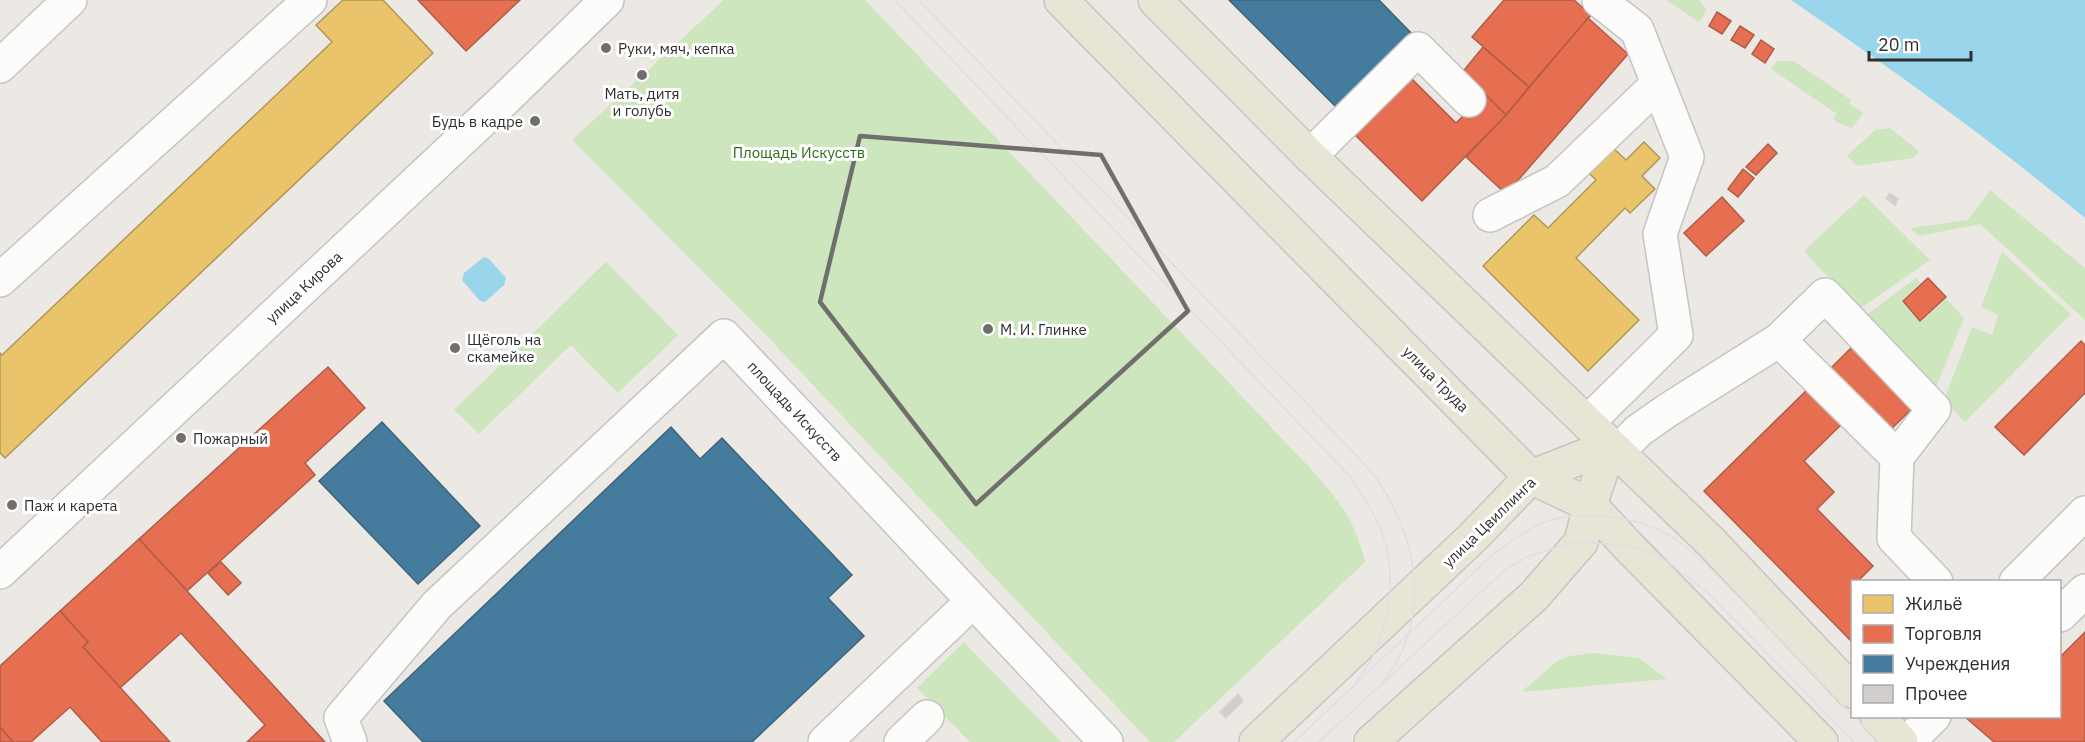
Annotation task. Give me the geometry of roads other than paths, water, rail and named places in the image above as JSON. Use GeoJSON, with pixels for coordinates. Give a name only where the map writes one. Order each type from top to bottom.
{"type":"FeatureCollection","features":[{"type":"Feature","properties":{"kind":"main road","name":"улица Труда"},"geometry":{"type":"LineString","coordinates":[[1061,0],[1531,477],[1590,504],[1628,546],[1821,742]]}},
{"type":"Feature","properties":{"kind":"main road"},"geometry":{"type":"LineString","coordinates":[[1155,0],[1310,156],[1711,542],[1851,690]]}},
{"type":"Feature","properties":{"kind":"main road","name":"улица Цвиллинга"},"geometry":{"type":"LineString","coordinates":[[1256,742],[1465,545],[1531,477],[1614,449]]}},
{"type":"Feature","properties":{"kind":"main road"},"geometry":{"type":"LineString","coordinates":[[1371,742],[1534,596],[1581,542],[1590,504],[1614,449]]}},
{"type":"Feature","properties":{"kind":"main road"},"geometry":{"type":"LineString","coordinates":[[1878,718],[1901,742]]}},
{"type":"Feature","properties":{"kind":"street"},"geometry":{"type":"LineString","coordinates":[[0,66],[70,0]]}},
{"type":"Feature","properties":{"kind":"street"},"geometry":{"type":"LineString","coordinates":[[0,280],[310,0]]}},
{"type":"Feature","properties":{"kind":"street","name":"улица Кирова"},"geometry":{"type":"LineString","coordinates":[[0,572],[486,117],[607,0]]}},
{"type":"Feature","properties":{"kind":"street"},"geometry":{"type":"LineString","coordinates":[[1587,423],[1676,335],[1660,234],[1687,157],[1637,30],[1599,0]]}},
{"type":"Feature","properties":{"kind":"street"},"geometry":{"type":"LineString","coordinates":[[1310,156],[1418,49],[1470,100]]}},
{"type":"Feature","properties":{"kind":"street"},"geometry":{"type":"LineString","coordinates":[[1490,215],[1557,181],[1658,84]]}},
{"type":"Feature","properties":{"kind":"street"},"geometry":{"type":"LineString","coordinates":[[1614,449],[1668,410],[1779,340],[1825,295],[1934,409],[1897,457],[1894,538],[1934,580]]}},
{"type":"Feature","properties":{"kind":"street","name":"площадь Искусств"},"geometry":{"type":"LineString","coordinates":[[350,742],[341,718],[437,605],[724,336],[1106,742]]}},
{"type":"Feature","properties":{"kind":"street"},"geometry":{"type":"LineString","coordinates":[[1779,340],[1897,457]]}},
{"type":"Feature","properties":{"kind":"street"},"geometry":{"type":"LineString","coordinates":[[2018,580],[2085,513]]}},
{"type":"Feature","properties":{"kind":"street"},"geometry":{"type":"LineString","coordinates":[[2061,614],[2085,591]]}},
{"type":"Feature","properties":{"kind":"street"},"geometry":{"type":"LineString","coordinates":[[825,742],[973,601]]}},
{"type":"Feature","properties":{"kind":"street"},"geometry":{"type":"LineString","coordinates":[[901,742],[927,717]]}},
{"type":"Feature","properties":{"kind":"street"},"geometry":{"type":"LineString","coordinates":[[1908,742],[1933,718]]}},
{"type":"Feature","properties":{"kind":"water"},"geometry":{"type":"Polygon","coordinates":[[[1791,0],[2085,0],[2085,218],[1941,106],[1791,0]]]}},
{"type":"Feature","properties":{"kind":"water"},"geometry":{"type":"Polygon","coordinates":[[[484,257],[489,259],[506,278],[504,285],[485,302],[480,301],[462,280],[464,273],[484,257]]]}},
{"type":"Feature","properties":{"kind":"tram line"},"geometry":{"type":"LineString","coordinates":[[895,0],[1352,479],[1380,528],[1389,558],[1390,571],[1389,598],[1381,638],[1354,686]]}},
{"type":"Feature","properties":{"kind":"tram line"},"geometry":{"type":"LineString","coordinates":[[919,0],[1379,481],[1403,528],[1410,550],[1415,596],[1406,641],[1396,663],[1380,686]]}},
{"type":"Feature","properties":{"kind":"tram line"},"geometry":{"type":"LineString","coordinates":[[1294,742],[1492,555],[1520,535],[1543,523],[1582,515],[1634,521],[1650,526],[1678,541],[1725,583],[1851,714]]}},
{"type":"Feature","properties":{"kind":"tram line"},"geometry":{"type":"LineString","coordinates":[[1319,742],[1506,569],[1527,557],[1581,542],[1628,546],[1661,557],[1706,591],[1854,742]]}},
{"type":"Feature","properties":{"kind":"tram line"},"geometry":{"type":"LineString","coordinates":[[1856,718],[1878,742]]}},
{"type":"Feature","properties":{"kind":"place","name":"Руки, мяч, кепка"},"geometry":{"type":"Point","coordinates":[606,48]}},
{"type":"Feature","properties":{"kind":"place","name":"Мать, дитя и голубь"},"geometry":{"type":"Point","coordinates":[642,75]}},
{"type":"Feature","properties":{"kind":"place","name":"Будь в кадре"},"geometry":{"type":"Point","coordinates":[535,121]}},
{"type":"Feature","properties":{"kind":"place","name":"М. И. Глинке"},"geometry":{"type":"Point","coordinates":[988,329]}},
{"type":"Feature","properties":{"kind":"place","name":"Щёголь на скамейке"},"geometry":{"type":"Point","coordinates":[455,348]}},
{"type":"Feature","properties":{"kind":"place","name":"Пожарный"},"geometry":{"type":"Point","coordinates":[181,438]}},
{"type":"Feature","properties":{"kind":"place","name":"Паж и карета"},"geometry":{"type":"Point","coordinates":[12,505]}},
{"type":"Feature","properties":{"kind":"park label","name":"Площадь Искусств"},"geometry":{"type":"Point","coordinates":[799,152]}}]}
